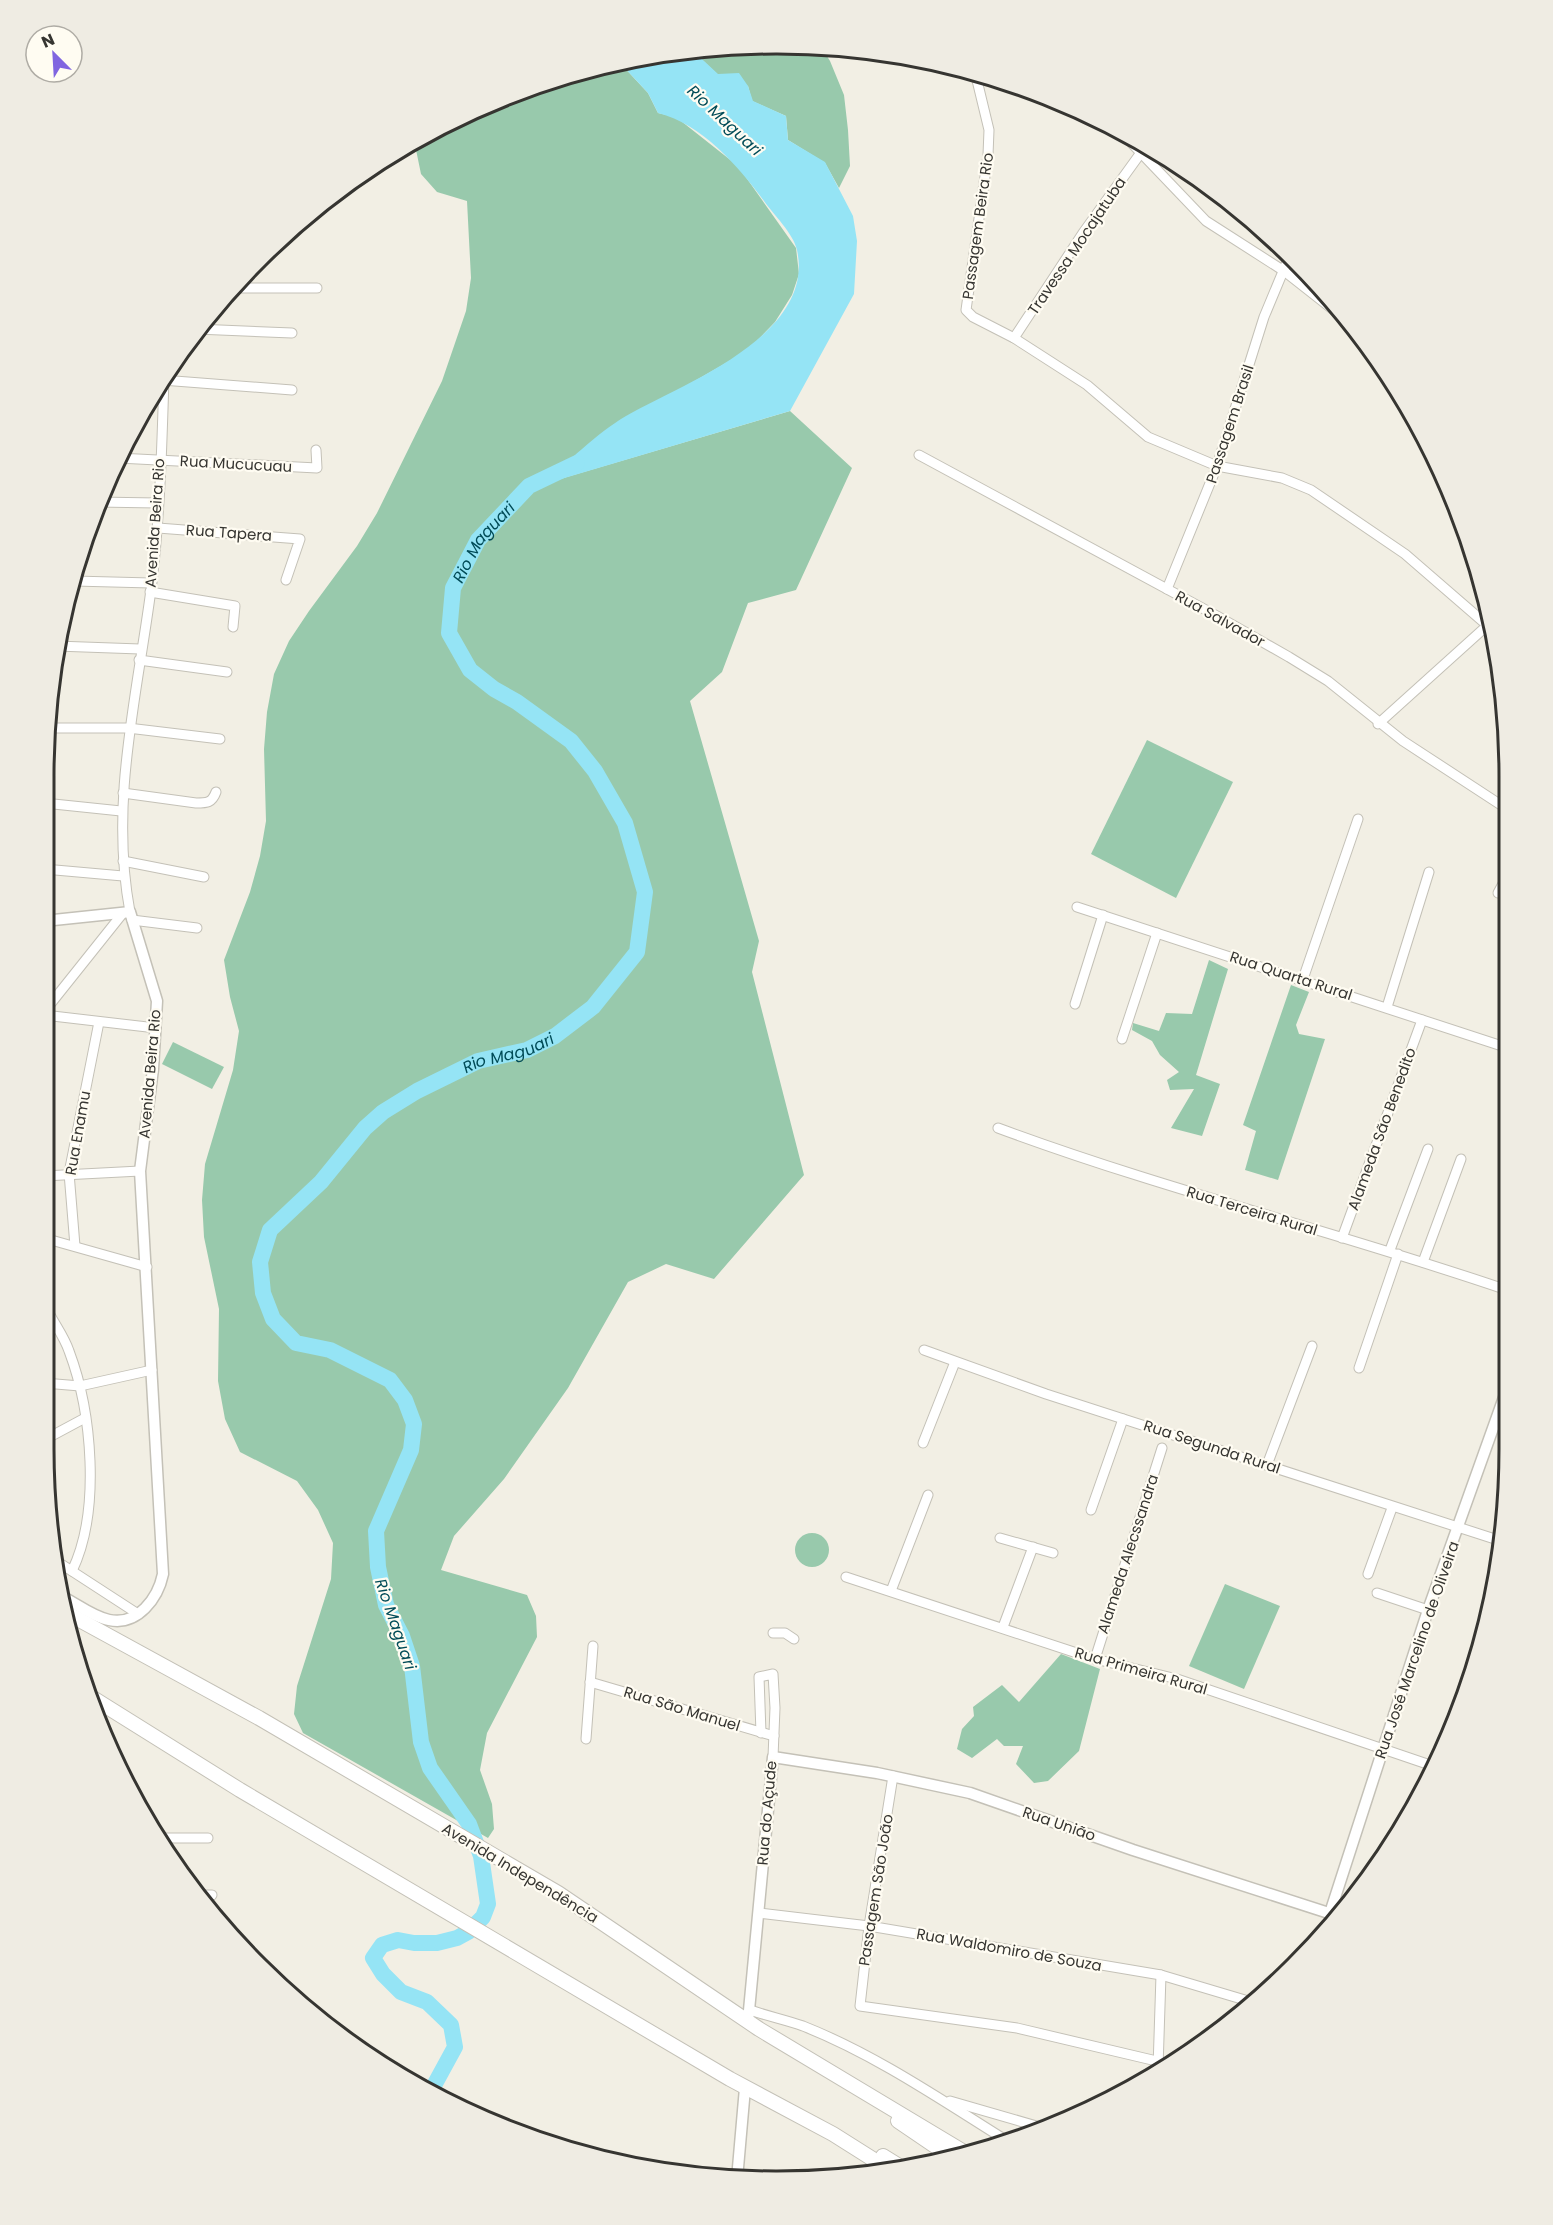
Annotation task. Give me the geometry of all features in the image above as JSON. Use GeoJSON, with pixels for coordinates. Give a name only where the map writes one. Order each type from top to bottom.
{"type":"FeatureCollection","features":[{"type":"Feature","properties":{"kind":"main road","name":"Avenida Independência"},"geometry":{"type":"LineString","coordinates":[[75,1617],[259,1718],[558,1893],[957,2147]]}},
{"type":"Feature","properties":{"kind":"main road"},"geometry":{"type":"LineString","coordinates":[[100,1703],[240,1790],[532,1964],[745,2088],[833,2134],[880,2163]]}},
{"type":"Feature","properties":{"kind":"main road"},"geometry":{"type":"LineString","coordinates":[[868,2092],[881,2110],[942,2151]]}},
{"type":"Feature","properties":{"kind":"main road"},"geometry":{"type":"LineString","coordinates":[[833,2134],[856,2139],[892,2161]]}},
{"type":"Feature","properties":{"kind":"street","name":"Passagem Beira Rio"},"geometry":{"type":"LineString","coordinates":[[978,83],[989,130],[988,155],[966,310],[973,317],[1014,339]]}},
{"type":"Feature","properties":{"kind":"street"},"geometry":{"type":"LineString","coordinates":[[1137,150],[1206,221],[1284,271],[1317,297]]}},
{"type":"Feature","properties":{"kind":"street","name":"Travessa Mocajatuba"},"geometry":{"type":"LineString","coordinates":[[1014,339],[1083,233],[1140,154]]}},
{"type":"Feature","properties":{"kind":"street","name":"Passagem Brasil"},"geometry":{"type":"LineString","coordinates":[[1167,590],[1217,466],[1264,317],[1286,265]]}},
{"type":"Feature","properties":{"kind":"street"},"geometry":{"type":"LineString","coordinates":[[245,288],[317,288]]}},
{"type":"Feature","properties":{"kind":"street"},"geometry":{"type":"LineString","coordinates":[[209,330],[292,333]]}},
{"type":"Feature","properties":{"kind":"street"},"geometry":{"type":"LineString","coordinates":[[1014,339],[1101,395],[1148,437],[1217,466],[1282,478],[1311,490],[1405,554],[1480,616]]}},
{"type":"Feature","properties":{"kind":"street"},"geometry":{"type":"LineString","coordinates":[[173,380],[292,390]]}},
{"type":"Feature","properties":{"kind":"street","name":"Avenida Beira Rio"},"geometry":{"type":"LineString","coordinates":[[138,1614],[149,1606],[157,1594],[163,1574],[140,1171],[157,1001],[128,915],[123,876],[121,811],[128,728],[151,587],[158,528],[157,503],[162,397]]}},
{"type":"Feature","properties":{"kind":"street","name":"Rua Mucucuau"},"geometry":{"type":"LineString","coordinates":[[128,458],[317,468],[316,450]]}},
{"type":"Feature","properties":{"kind":"street","name":"Rua Salvador"},"geometry":{"type":"LineString","coordinates":[[919,455],[1328,681],[1378,724],[1499,804]]}},
{"type":"Feature","properties":{"kind":"street"},"geometry":{"type":"LineString","coordinates":[[108,502],[157,503]]}},
{"type":"Feature","properties":{"kind":"street","name":"Rua Tapera"},"geometry":{"type":"LineString","coordinates":[[158,528],[300,539],[286,580]]}},
{"type":"Feature","properties":{"kind":"street"},"geometry":{"type":"LineString","coordinates":[[81,582],[151,587],[236,606],[233,627]]}},
{"type":"Feature","properties":{"kind":"street"},"geometry":{"type":"LineString","coordinates":[[1378,724],[1483,628]]}},
{"type":"Feature","properties":{"kind":"street"},"geometry":{"type":"LineString","coordinates":[[66,646],[140,649]]}},
{"type":"Feature","properties":{"kind":"street"},"geometry":{"type":"LineString","coordinates":[[139,660],[227,672]]}},
{"type":"Feature","properties":{"kind":"street"},"geometry":{"type":"LineString","coordinates":[[56,728],[128,728],[220,739]]}},
{"type":"Feature","properties":{"kind":"street"},"geometry":{"type":"LineString","coordinates":[[123,793],[208,803],[213,800],[216,792]]}},
{"type":"Feature","properties":{"kind":"street"},"geometry":{"type":"LineString","coordinates":[[54,804],[121,811]]}},
{"type":"Feature","properties":{"kind":"street"},"geometry":{"type":"LineString","coordinates":[[1303,979],[1358,819]]}},
{"type":"Feature","properties":{"kind":"street"},"geometry":{"type":"LineString","coordinates":[[123,861],[204,877]]}},
{"type":"Feature","properties":{"kind":"street"},"geometry":{"type":"LineString","coordinates":[[54,870],[123,876]]}},
{"type":"Feature","properties":{"kind":"street"},"geometry":{"type":"LineString","coordinates":[[1388,1007],[1429,872]]}},
{"type":"Feature","properties":{"kind":"street","name":"Rua Quarta Rural"},"geometry":{"type":"LineString","coordinates":[[1077,907],[1264,970],[1303,979],[1499,1045]]}},
{"type":"Feature","properties":{"kind":"street"},"geometry":{"type":"LineString","coordinates":[[54,920],[128,915],[197,928]]}},
{"type":"Feature","properties":{"kind":"street"},"geometry":{"type":"LineString","coordinates":[[54,1002],[128,915]]}},
{"type":"Feature","properties":{"kind":"street"},"geometry":{"type":"LineString","coordinates":[[1075,1004],[1102,915]]}},
{"type":"Feature","properties":{"kind":"street"},"geometry":{"type":"LineString","coordinates":[[1122,1039],[1157,933]]}},
{"type":"Feature","properties":{"kind":"street"},"geometry":{"type":"LineString","coordinates":[[54,1015],[156,1028]]}},
{"type":"Feature","properties":{"kind":"street","name":"Alameda São Benedito"},"geometry":{"type":"LineString","coordinates":[[1342,1238],[1422,1020]]}},
{"type":"Feature","properties":{"kind":"street","name":"Rua Enamu"},"geometry":{"type":"LineString","coordinates":[[75,1246],[69,1173],[99,1022]]}},
{"type":"Feature","properties":{"kind":"street","name":"Rua Terceira Rural"},"geometry":{"type":"LineString","coordinates":[[998,1128],[1043,1139],[1082,1160],[1263,1216],[1394,1252],[1499,1287]]}},
{"type":"Feature","properties":{"kind":"street"},"geometry":{"type":"LineString","coordinates":[[1359,1368],[1428,1149]]}},
{"type":"Feature","properties":{"kind":"street"},"geometry":{"type":"LineString","coordinates":[[1423,1263],[1461,1159]]}},
{"type":"Feature","properties":{"kind":"street"},"geometry":{"type":"LineString","coordinates":[[54,1175],[140,1171]]}},
{"type":"Feature","properties":{"kind":"street"},"geometry":{"type":"LineString","coordinates":[[54,1241],[147,1267]]}},
{"type":"Feature","properties":{"kind":"street"},"geometry":{"type":"LineString","coordinates":[[54,1321],[61,1332],[80,1386],[90,1479],[81,1551],[72,1571]]}},
{"type":"Feature","properties":{"kind":"street"},"geometry":{"type":"LineString","coordinates":[[1268,1465],[1312,1346]]}},
{"type":"Feature","properties":{"kind":"street","name":"Rua Segunda Rural"},"geometry":{"type":"LineString","coordinates":[[924,1350],[1219,1454],[1311,1478],[1392,1508],[1493,1539]]}},
{"type":"Feature","properties":{"kind":"street"},"geometry":{"type":"LineString","coordinates":[[923,1443],[954,1359]]}},
{"type":"Feature","properties":{"kind":"street"},"geometry":{"type":"LineString","coordinates":[[54,1384],[80,1386],[152,1370]]}},
{"type":"Feature","properties":{"kind":"street","name":"Rua José Marcelino de Oliveira"},"geometry":{"type":"LineString","coordinates":[[1337,1904],[1383,1750],[1499,1412]]}},
{"type":"Feature","properties":{"kind":"street"},"geometry":{"type":"LineString","coordinates":[[54,1435],[85,1418]]}},
{"type":"Feature","properties":{"kind":"street"},"geometry":{"type":"LineString","coordinates":[[1091,1510],[1123,1419]]}},
{"type":"Feature","properties":{"kind":"street","name":"Alameda Alecssandra"},"geometry":{"type":"LineString","coordinates":[[1095,1659],[1162,1448]]}},
{"type":"Feature","properties":{"kind":"street"},"geometry":{"type":"LineString","coordinates":[[891,1591],[928,1495]]}},
{"type":"Feature","properties":{"kind":"street"},"geometry":{"type":"LineString","coordinates":[[1368,1574],[1392,1508]]}},
{"type":"Feature","properties":{"kind":"street"},"geometry":{"type":"LineString","coordinates":[[999,1538],[1053,1553]]}},
{"type":"Feature","properties":{"kind":"street"},"geometry":{"type":"LineString","coordinates":[[1003,1627],[1032,1547]]}},
{"type":"Feature","properties":{"kind":"street"},"geometry":{"type":"LineString","coordinates":[[64,1566],[138,1614]]}},
{"type":"Feature","properties":{"kind":"street","name":"Rua Primeira Rural"},"geometry":{"type":"LineString","coordinates":[[846,1576],[1095,1659],[1177,1679],[1426,1764]]}},
{"type":"Feature","properties":{"kind":"street"},"geometry":{"type":"LineString","coordinates":[[1377,1593],[1432,1607]]}},
{"type":"Feature","properties":{"kind":"street"},"geometry":{"type":"LineString","coordinates":[[71,1601],[108,1620],[129,1618],[138,1614]]}},
{"type":"Feature","properties":{"kind":"street"},"geometry":{"type":"LineString","coordinates":[[773,1632],[785,1633],[794,1640]]}},
{"type":"Feature","properties":{"kind":"street"},"geometry":{"type":"LineString","coordinates":[[586,1739],[593,1646]]}},
{"type":"Feature","properties":{"kind":"street","name":"Rua do Açude"},"geometry":{"type":"LineString","coordinates":[[749,2016],[773,1757],[775,1694],[773,1674],[759,1677],[761,1733]]}},
{"type":"Feature","properties":{"kind":"street","name":"Rua São Manuel"},"geometry":{"type":"LineString","coordinates":[[590,1682],[774,1736]]}},
{"type":"Feature","properties":{"kind":"street","name":"Rua União"},"geometry":{"type":"LineString","coordinates":[[773,1757],[893,1776],[970,1793],[1133,1850],[1330,1913]]}},
{"type":"Feature","properties":{"kind":"street","name":"Passagem São João"},"geometry":{"type":"LineString","coordinates":[[893,1776],[859,2003],[863,2008],[1017,2028],[1156,2063]]}},
{"type":"Feature","properties":{"kind":"street"},"geometry":{"type":"LineString","coordinates":[[168,1838],[208,1838]]}},
{"type":"Feature","properties":{"kind":"street","name":"Rua Waldomiro de Souza"},"geometry":{"type":"LineString","coordinates":[[759,1913],[869,1926],[1161,1975],[1244,2000]]}},
{"type":"Feature","properties":{"kind":"street"},"geometry":{"type":"LineString","coordinates":[[1160,2060],[1161,1975]]}},
{"type":"Feature","properties":{"kind":"street"},"geometry":{"type":"LineString","coordinates":[[749,2016],[801,2025],[834,2040],[940,2098],[999,2136]]}},
{"type":"Feature","properties":{"kind":"street"},"geometry":{"type":"LineString","coordinates":[[738,2169],[745,2088]]}},
{"type":"Feature","properties":{"kind":"street"},"geometry":{"type":"LineString","coordinates":[[940,2098],[1031,2124]]}},
{"type":"Feature","properties":{"kind":"green space"},"geometry":{"type":"Polygon","coordinates":[[[776,54],[827,56],[844,95],[848,130],[850,166],[839,188],[825,163],[788,140],[786,116],[752,101],[748,86],[718,75],[701,58],[776,54]]]}},
{"type":"Feature","properties":{"kind":"green space"},"geometry":{"type":"Polygon","coordinates":[[[627,70],[648,93],[658,113],[676,117],[738,166],[796,248],[799,274],[792,295],[775,322],[747,351],[693,382],[543,484],[790,411],[852,468],[796,590],[748,603],[722,672],[690,701],[759,941],[752,972],[804,1175],[714,1279],[666,1264],[628,1282],[568,1388],[504,1479],[454,1536],[441,1570],[527,1595],[536,1616],[537,1637],[487,1733],[480,1770],[492,1804],[494,1829],[488,1838],[303,1733],[294,1714],[297,1686],[331,1579],[333,1543],[318,1510],[297,1481],[240,1452],[225,1419],[218,1381],[219,1309],[204,1237],[202,1200],[205,1164],[233,1070],[239,1031],[224,960],[250,892],[260,856],[266,821],[264,749],[267,712],[274,674],[289,641],[357,546],[377,513],[442,381],[466,311],[471,278],[467,201],[437,192],[421,174],[416,150],[457,129],[544,92],[627,70]]]}},
{"type":"Feature","properties":{"kind":"green space"},"geometry":{"type":"Polygon","coordinates":[[[1147,740],[1233,782],[1176,898],[1091,854],[1147,740]]]}},
{"type":"Feature","properties":{"kind":"green space"},"geometry":{"type":"Polygon","coordinates":[[[1209,960],[1228,969],[1196,1075],[1220,1084],[1202,1136],[1171,1128],[1194,1089],[1170,1090],[1167,1080],[1179,1072],[1160,1055],[1152,1041],[1132,1030],[1133,1023],[1159,1031],[1166,1013],[1192,1014],[1209,960]]]}},
{"type":"Feature","properties":{"kind":"green space"},"geometry":{"type":"Polygon","coordinates":[[[1291,985],[1309,992],[1296,1025],[1299,1034],[1325,1039],[1278,1180],[1245,1170],[1256,1131],[1243,1125],[1291,985]]]}},
{"type":"Feature","properties":{"kind":"green space"},"geometry":{"type":"Polygon","coordinates":[[[173,1042],[224,1067],[212,1089],[162,1064],[173,1042]]]}},
{"type":"Feature","properties":{"kind":"green space"},"geometry":{"type":"Polygon","coordinates":[[[812,1533],[824,1538],[829,1550],[824,1562],[812,1567],[800,1562],[795,1550],[800,1538],[812,1533]]]}},
{"type":"Feature","properties":{"kind":"green space"},"geometry":{"type":"Polygon","coordinates":[[[1225,1584],[1280,1606],[1244,1689],[1189,1666],[1225,1584]]]}},
{"type":"Feature","properties":{"kind":"green space"},"geometry":{"type":"Polygon","coordinates":[[[1061,1654],[1100,1669],[1079,1751],[1048,1781],[1034,1783],[1016,1764],[1023,1746],[1004,1746],[997,1739],[972,1758],[957,1749],[962,1729],[974,1716],[973,1707],[1002,1685],[1019,1702],[1061,1654]]]}},
{"type":"Feature","properties":{"kind":"water"},"geometry":{"type":"Polygon","coordinates":[[[701,58],[718,74],[739,73],[748,86],[753,101],[786,116],[788,140],[825,162],[853,216],[857,241],[854,294],[790,411],[541,485],[615,423],[710,372],[740,353],[766,332],[786,308],[797,281],[795,244],[754,188],[731,161],[704,136],[689,126],[658,113],[648,93],[627,70],[701,58]]]}},
{"type":"Feature","properties":{"kind":"waterway","name":"Rio Maguari"},"geometry":{"type":"LineString","coordinates":[[435,2084],[455,2047],[451,2025],[427,2002],[401,1992],[383,1974],[373,1958],[382,1945],[398,1940],[437,1943],[457,1938],[468,1932],[483,1917],[488,1904],[481,1856],[469,1824],[430,1768],[421,1742],[412,1666],[402,1636],[386,1605],[378,1567],[376,1531],[411,1450],[414,1424],[405,1400],[390,1380],[330,1350],[296,1343],[273,1319],[263,1293],[260,1262],[270,1230],[321,1182],[365,1128],[383,1112],[417,1091],[478,1061],[527,1050],[555,1036],[593,1007],[637,952],[645,892],[625,823],[595,771],[571,741],[470,670],[449,633],[453,588],[478,540],[529,486],[577,463]]}}]}
